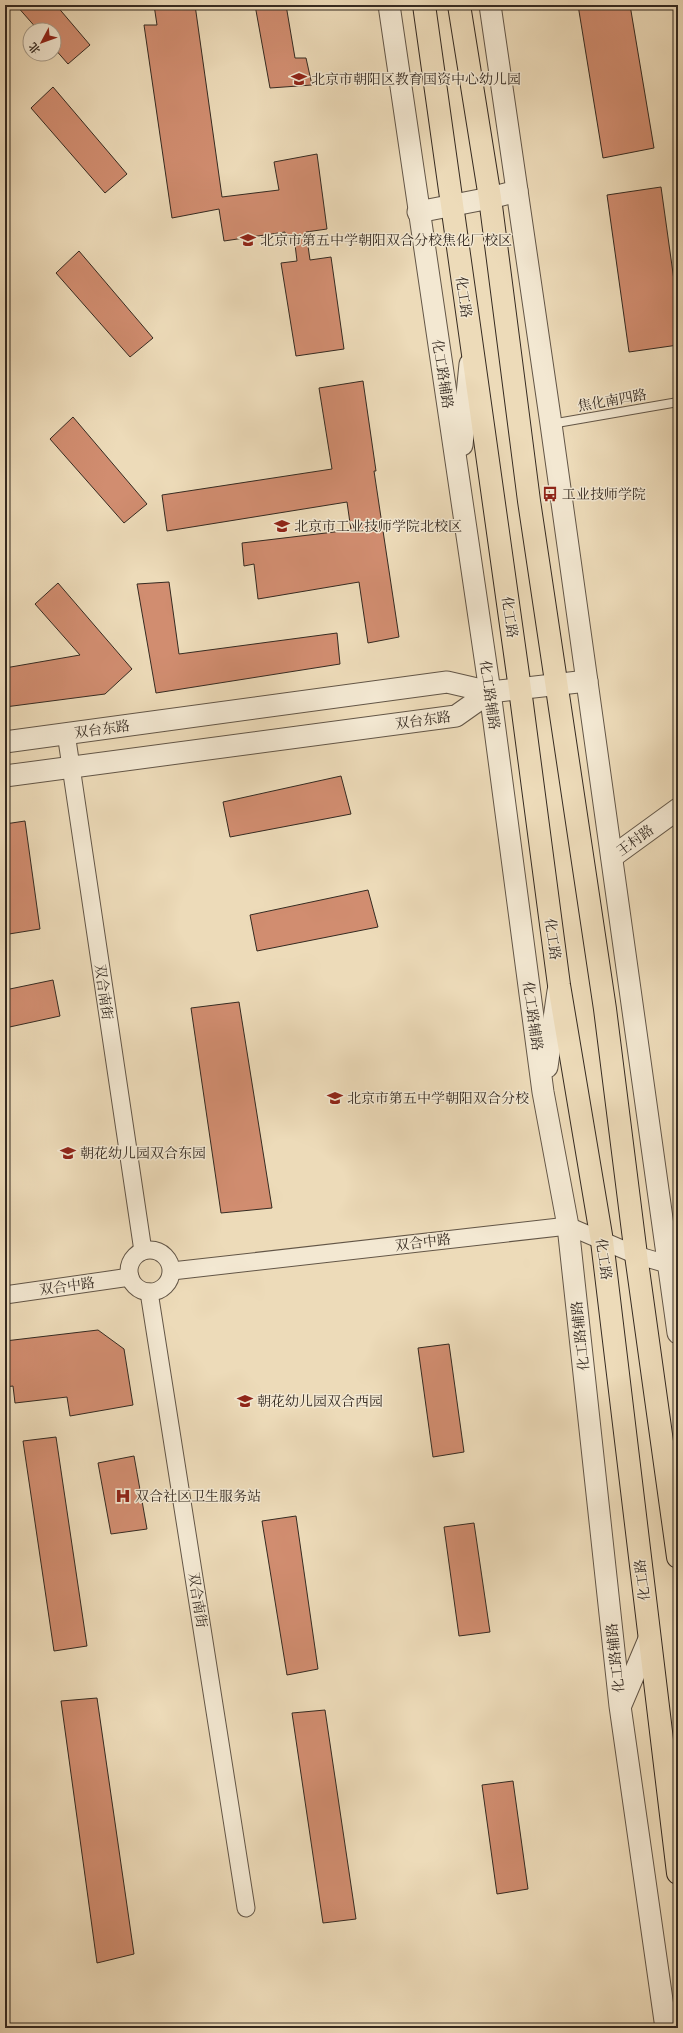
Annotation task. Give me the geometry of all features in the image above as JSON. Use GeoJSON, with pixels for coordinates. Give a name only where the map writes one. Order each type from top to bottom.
{"type":"FeatureCollection","features":[{"type":"Feature","properties":{"kind":"main road","name":"化工路"},"geometry":{"type":"LineString","coordinates":[[424,5],[520,689],[559,985],[602,1241],[678,1873]]}},
{"type":"Feature","properties":{"kind":"main road"},"geometry":{"type":"LineString","coordinates":[[459,5],[490,198],[529,500],[605,1009],[636,1255],[678,1557]]}},
{"type":"Feature","properties":{"kind":"street","name":"化工路辅路"},"geometry":{"type":"LineString","coordinates":[[389,5],[418,212],[459,475],[490,692],[543,1092],[568,1226],[620,1706],[666,2028]]}},
{"type":"Feature","properties":{"kind":"street"},"geometry":{"type":"LineString","coordinates":[[490,5],[551,424],[667,1264],[678,1333]]}},
{"type":"Feature","properties":{"kind":"street"},"geometry":{"type":"LineString","coordinates":[[418,212],[490,198],[517,191]]}},
{"type":"Feature","properties":{"kind":"street"},"geometry":{"type":"LineString","coordinates":[[459,475],[472,350]]}},
{"type":"Feature","properties":{"kind":"street"},"geometry":{"type":"LineString","coordinates":[[490,692],[587,681]]}},
{"type":"Feature","properties":{"kind":"street","name":"双台东路"},"geometry":{"type":"LineString","coordinates":[[5,742],[447,682],[490,692]]}},
{"type":"Feature","properties":{"kind":"street","name":"双台东路"},"geometry":{"type":"LineString","coordinates":[[5,776],[456,716],[490,692]]}},
{"type":"Feature","properties":{"kind":"street","name":"双合南街"},"geometry":{"type":"LineString","coordinates":[[66,733],[143,1251]]}},
{"type":"Feature","properties":{"kind":"street","name":"王村路"},"geometry":{"type":"LineString","coordinates":[[612,857],[678,808]]}},
{"type":"Feature","properties":{"kind":"street"},"geometry":{"type":"LineString","coordinates":[[543,1092],[559,985]]}},
{"type":"Feature","properties":{"kind":"street"},"geometry":{"type":"LineString","coordinates":[[568,1226],[636,1255],[667,1264]]}},
{"type":"Feature","properties":{"kind":"street","name":"双合中路"},"geometry":{"type":"LineString","coordinates":[[172,1271],[568,1226]]}},
{"type":"Feature","properties":{"kind":"street"},"geometry":{"type":"LineString","coordinates":[[143,1251],[156,1251],[162,1254],[171,1265],[172,1271],[167,1284],[156,1292],[149,1292],[137,1288],[130,1277],[130,1264],[133,1259],[143,1251]]}},
{"type":"Feature","properties":{"kind":"street","name":"双合中路"},"geometry":{"type":"LineString","coordinates":[[5,1295],[130,1277]]}},
{"type":"Feature","properties":{"kind":"street","name":"双合南街"},"geometry":{"type":"LineString","coordinates":[[149,1292],[246,1908]]}},
{"type":"Feature","properties":{"kind":"street"},"geometry":{"type":"LineString","coordinates":[[620,1706],[649,1639]]}},
{"type":"Feature","properties":{"kind":"lane","name":"焦化南四路"},"geometry":{"type":"LineString","coordinates":[[551,424],[678,402]]}},
{"type":"Feature","properties":{"kind":"building"},"geometry":{"type":"Polygon","coordinates":[[[16,5],[56,5],[90,45],[68,64],[62,57],[62,22],[31,22],[16,5]]]}},
{"type":"Feature","properties":{"kind":"building"},"geometry":{"type":"Polygon","coordinates":[[[154,5],[195,5],[222,197],[279,190],[274,162],[317,154],[327,229],[306,232],[310,260],[331,257],[344,349],[296,356],[281,263],[297,261],[294,236],[286,237],[285,232],[224,241],[219,209],[172,218],[144,25],[157,25],[154,5]]]}},
{"type":"Feature","properties":{"kind":"building"},"geometry":{"type":"Polygon","coordinates":[[[255,5],[286,5],[295,58],[306,58],[312,85],[270,88],[255,5]]]}},
{"type":"Feature","properties":{"kind":"building"},"geometry":{"type":"Polygon","coordinates":[[[578,5],[630,5],[654,148],[603,158],[578,5]]]}},
{"type":"Feature","properties":{"kind":"building"},"geometry":{"type":"Polygon","coordinates":[[[53,87],[127,174],[105,193],[31,108],[53,87]]]}},
{"type":"Feature","properties":{"kind":"building"},"geometry":{"type":"Polygon","coordinates":[[[661,187],[678,309],[678,345],[629,352],[607,195],[661,187]]]}},
{"type":"Feature","properties":{"kind":"building"},"geometry":{"type":"Polygon","coordinates":[[[79,251],[153,338],[130,357],[56,273],[79,251]]]}},
{"type":"Feature","properties":{"kind":"building"},"geometry":{"type":"Polygon","coordinates":[[[363,381],[376,471],[374,471],[399,637],[368,643],[359,582],[258,599],[254,564],[244,566],[242,543],[351,530],[347,502],[167,531],[162,495],[332,469],[319,388],[363,381]]]}},
{"type":"Feature","properties":{"kind":"building"},"geometry":{"type":"Polygon","coordinates":[[[73,417],[147,504],[124,523],[50,439],[73,417]]]}},
{"type":"Feature","properties":{"kind":"building"},"geometry":{"type":"Polygon","coordinates":[[[169,582],[179,654],[337,633],[340,664],[156,693],[137,584],[169,582]]]}},
{"type":"Feature","properties":{"kind":"building"},"geometry":{"type":"Polygon","coordinates":[[[58,583],[132,669],[105,694],[5,707],[5,668],[80,655],[35,604],[58,583]]]}},
{"type":"Feature","properties":{"kind":"building"},"geometry":{"type":"Polygon","coordinates":[[[341,776],[351,814],[230,837],[223,802],[341,776]]]}},
{"type":"Feature","properties":{"kind":"building"},"geometry":{"type":"Polygon","coordinates":[[[25,821],[40,929],[9,934],[5,904],[5,824],[25,821]]]}},
{"type":"Feature","properties":{"kind":"building"},"geometry":{"type":"Polygon","coordinates":[[[368,890],[378,927],[257,951],[250,915],[368,890]]]}},
{"type":"Feature","properties":{"kind":"building"},"geometry":{"type":"Polygon","coordinates":[[[53,980],[60,1016],[5,1028],[5,990],[53,980]]]}},
{"type":"Feature","properties":{"kind":"building"},"geometry":{"type":"Polygon","coordinates":[[[239,1002],[272,1208],[221,1213],[191,1008],[239,1002]]]}},
{"type":"Feature","properties":{"kind":"building"},"geometry":{"type":"Polygon","coordinates":[[[98,1330],[124,1349],[133,1405],[70,1416],[67,1397],[15,1403],[13,1386],[5,1387],[5,1341],[98,1330]]]}},
{"type":"Feature","properties":{"kind":"building"},"geometry":{"type":"Polygon","coordinates":[[[449,1344],[464,1452],[433,1457],[418,1348],[449,1344]]]}},
{"type":"Feature","properties":{"kind":"building"},"geometry":{"type":"Polygon","coordinates":[[[56,1437],[87,1646],[54,1651],[23,1441],[56,1437]]]}},
{"type":"Feature","properties":{"kind":"building","name":"双合社区卫生服务站"},"geometry":{"type":"Polygon","coordinates":[[[134,1456],[147,1529],[111,1534],[98,1463],[134,1456]]]}},
{"type":"Feature","properties":{"kind":"building"},"geometry":{"type":"Polygon","coordinates":[[[296,1516],[318,1669],[287,1675],[262,1521],[296,1516]]]}},
{"type":"Feature","properties":{"kind":"building"},"geometry":{"type":"Polygon","coordinates":[[[474,1523],[490,1632],[459,1636],[444,1527],[474,1523]]]}},
{"type":"Feature","properties":{"kind":"building"},"geometry":{"type":"Polygon","coordinates":[[[97,1698],[134,1954],[97,1963],[61,1701],[97,1698]]]}},
{"type":"Feature","properties":{"kind":"building"},"geometry":{"type":"Polygon","coordinates":[[[325,1710],[356,1919],[323,1923],[292,1713],[325,1710]]]}},
{"type":"Feature","properties":{"kind":"building"},"geometry":{"type":"Polygon","coordinates":[[[513,1781],[528,1889],[497,1894],[482,1785],[513,1781]]]}},
{"type":"Feature","properties":{"kind":"place","name":"北京市朝阳区教育国资中心幼儿园"},"geometry":{"type":"Point","coordinates":[299,79]}},
{"type":"Feature","properties":{"kind":"place","name":"北京市第五中学朝阳双合分校焦化厂校区"},"geometry":{"type":"Point","coordinates":[248,240]}},
{"type":"Feature","properties":{"kind":"place","name":"工业技师学院"},"geometry":{"type":"Point","coordinates":[550,494]}},
{"type":"Feature","properties":{"kind":"place","name":"北京市工业技师学院北校区"},"geometry":{"type":"Point","coordinates":[282,526]}},
{"type":"Feature","properties":{"kind":"place","name":"北京市第五中学朝阳双合分校"},"geometry":{"type":"Point","coordinates":[335,1098]}},
{"type":"Feature","properties":{"kind":"place","name":"朝花幼儿园双合东园"},"geometry":{"type":"Point","coordinates":[68,1153]}},
{"type":"Feature","properties":{"kind":"place","name":"朝花幼儿园双合西园"},"geometry":{"type":"Point","coordinates":[245,1401]}},
{"type":"Feature","properties":{"kind":"place","name":"双合社区卫生服务站"},"geometry":{"type":"Point","coordinates":[123,1496]}}]}
